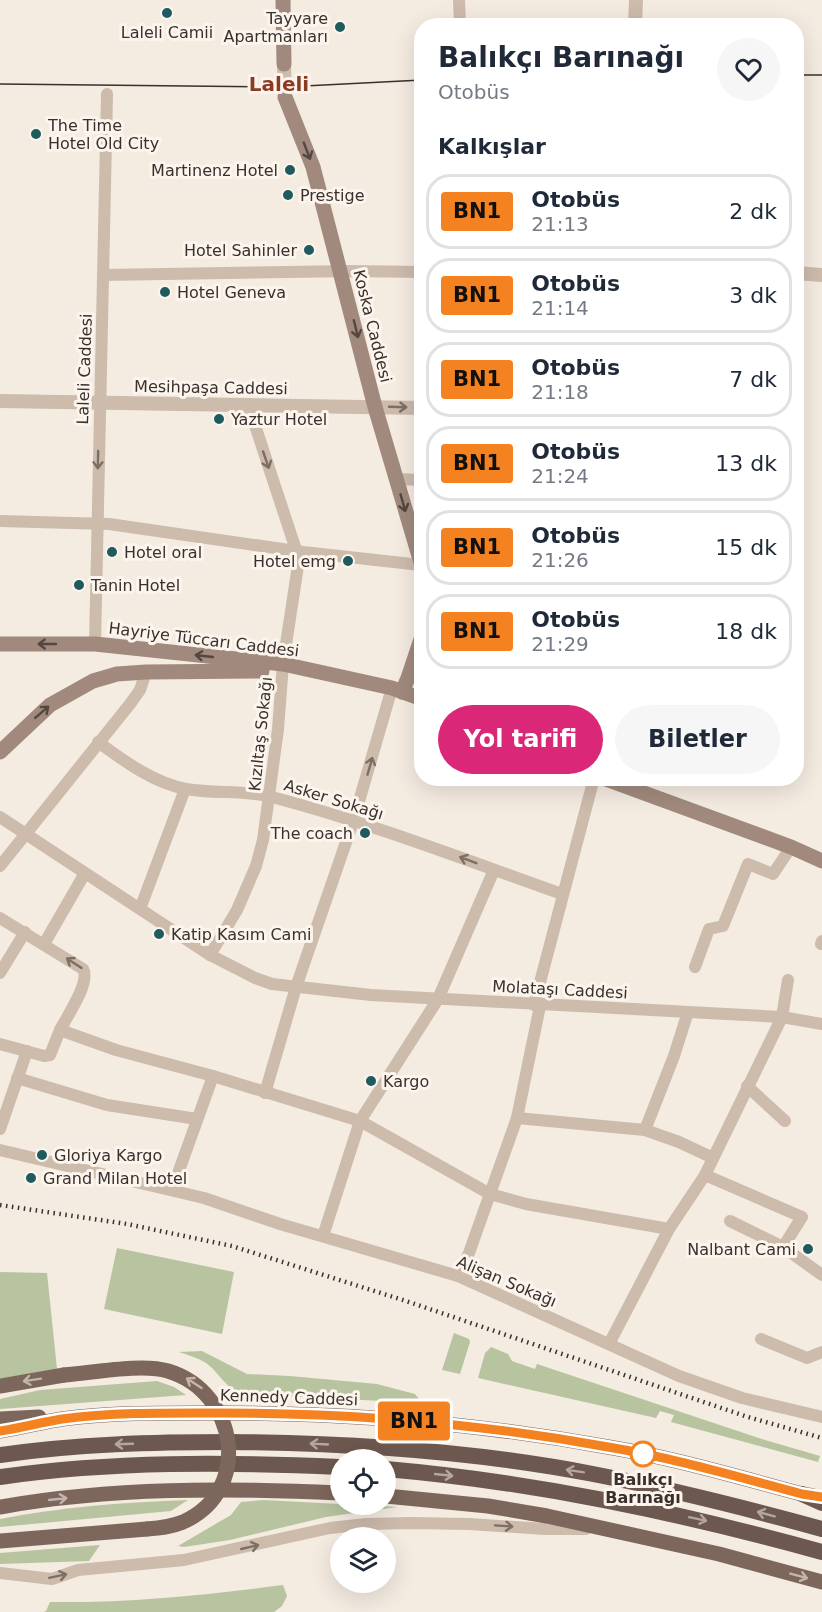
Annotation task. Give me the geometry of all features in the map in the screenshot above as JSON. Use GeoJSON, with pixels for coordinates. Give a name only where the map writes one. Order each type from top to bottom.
{"type":"FeatureCollection","features":[{"type":"Feature","properties":{"kind":"highway"},"geometry":{"type":"LineString","coordinates":[[0,1455],[102,1444],[189,1442],[270,1442],[410,1450],[590,1474],[719,1501],[822,1529]]}},
{"type":"Feature","properties":{"kind":"highway"},"geometry":{"type":"LineString","coordinates":[[0,1477],[99,1466],[283,1464],[330,1466]]}},
{"type":"Feature","properties":{"kind":"highway"},"geometry":{"type":"LineString","coordinates":[[396,1470],[544,1488],[634,1505],[706,1520],[822,1552]]}},
{"type":"Feature","properties":{"kind":"highway"},"geometry":{"type":"LineString","coordinates":[[802,1494],[822,1503]]}},
{"type":"Feature","properties":{"kind":"main road"},"geometry":{"type":"LineString","coordinates":[[283,0],[284,64]]}},
{"type":"Feature","properties":{"kind":"main road","name":"Koska Caddesi"},"geometry":{"type":"LineString","coordinates":[[285,97],[313,167],[375,406],[414,542]]}},
{"type":"Feature","properties":{"kind":"main road","name":"Hayriye Tüccarı Caddesi"},"geometry":{"type":"LineString","coordinates":[[0,644],[95,644],[283,664],[397,690],[414,696]]}},
{"type":"Feature","properties":{"kind":"main road"},"geometry":{"type":"LineString","coordinates":[[397,690],[414,653]]}},
{"type":"Feature","properties":{"kind":"main road"},"geometry":{"type":"LineString","coordinates":[[0,752],[50,705],[93,681],[117,674],[146,672],[268,671],[283,664]]}},
{"type":"Feature","properties":{"kind":"main road"},"geometry":{"type":"LineString","coordinates":[[625,786],[791,847],[822,861]]}},
{"type":"Feature","properties":{"kind":"main road"},"geometry":{"type":"LineString","coordinates":[[0,1386],[64,1375],[134,1369],[167,1371],[192,1381],[202,1389],[221,1415],[226,1428],[229,1453],[228,1466],[216,1493],[209,1502],[184,1521],[168,1527],[0,1540]]}},
{"type":"Feature","properties":{"kind":"main road","name":"Kennedy Caddesi"},"geometry":{"type":"LineString","coordinates":[[0,1431],[60,1419],[185,1413],[329,1415],[448,1424],[609,1447],[822,1497]]}},
{"type":"Feature","properties":{"kind":"main road"},"geometry":{"type":"LineString","coordinates":[[0,1419],[38,1417],[60,1419]]}},
{"type":"Feature","properties":{"kind":"main road"},"geometry":{"type":"LineString","coordinates":[[0,1507],[98,1494],[172,1491],[330,1494]]}},
{"type":"Feature","properties":{"kind":"main road"},"geometry":{"type":"LineString","coordinates":[[396,1497],[488,1506],[547,1516],[709,1552],[822,1582]]}},
{"type":"Feature","properties":{"kind":"street"},"geometry":{"type":"LineString","coordinates":[[459,0],[460,18]]}},
{"type":"Feature","properties":{"kind":"street"},"geometry":{"type":"LineString","coordinates":[[635,18],[636,0]]}},
{"type":"Feature","properties":{"kind":"street"},"geometry":{"type":"LineString","coordinates":[[284,64],[285,97]]}},
{"type":"Feature","properties":{"kind":"street","name":"Laleli Caddesi"},"geometry":{"type":"LineString","coordinates":[[95,644],[107,94]]}},
{"type":"Feature","properties":{"kind":"street"},"geometry":{"type":"LineString","coordinates":[[104,275],[414,272]]}},
{"type":"Feature","properties":{"kind":"street"},"geometry":{"type":"LineString","coordinates":[[804,274],[822,275]]}},
{"type":"Feature","properties":{"kind":"street","name":"Mesihpaşa Caddesi"},"geometry":{"type":"LineString","coordinates":[[0,401],[414,408]]}},
{"type":"Feature","properties":{"kind":"street","name":"Kızıltaş Sokağı"},"geometry":{"type":"LineString","coordinates":[[210,956],[237,910],[256,866],[270,797],[283,664],[299,559],[248,405]]}},
{"type":"Feature","properties":{"kind":"street"},"geometry":{"type":"LineString","coordinates":[[396,479],[414,480]]}},
{"type":"Feature","properties":{"kind":"street"},"geometry":{"type":"LineString","coordinates":[[0,522],[97,523],[414,565]]}},
{"type":"Feature","properties":{"kind":"street"},"geometry":{"type":"LineString","coordinates":[[0,866],[140,690],[146,672]]}},
{"type":"Feature","properties":{"kind":"street"},"geometry":{"type":"LineString","coordinates":[[265,1093],[296,987],[397,690]]}},
{"type":"Feature","properties":{"kind":"street","name":"Asker Sokağı"},"geometry":{"type":"LineString","coordinates":[[98,742],[126,763],[185,789],[270,797],[429,845],[562,894]]}},
{"type":"Feature","properties":{"kind":"street"},"geometry":{"type":"LineString","coordinates":[[458,1276],[469,1252],[517,1118],[537,1005],[562,894],[592,786]]}},
{"type":"Feature","properties":{"kind":"street"},"geometry":{"type":"LineString","coordinates":[[140,909],[185,789]]}},
{"type":"Feature","properties":{"kind":"street","name":"Molataşı Caddesi"},"geometry":{"type":"LineString","coordinates":[[0,817],[210,956],[255,978],[296,987],[371,995],[782,1017],[822,1024]]}},
{"type":"Feature","properties":{"kind":"street"},"geometry":{"type":"LineString","coordinates":[[695,968],[709,929],[723,926],[748,864],[773,874],[791,847]]}},
{"type":"Feature","properties":{"kind":"street"},"geometry":{"type":"LineString","coordinates":[[323,1236],[360,1122],[438,999],[494,870]]}},
{"type":"Feature","properties":{"kind":"street"},"geometry":{"type":"LineString","coordinates":[[44,944],[85,873]]}},
{"type":"Feature","properties":{"kind":"street"},"geometry":{"type":"LineString","coordinates":[[0,918],[44,944],[86,973],[86,979],[50,1055],[44,1056],[0,1044]]}},
{"type":"Feature","properties":{"kind":"street"},"geometry":{"type":"LineString","coordinates":[[0,973],[25,932]]}},
{"type":"Feature","properties":{"kind":"street"},"geometry":{"type":"LineString","coordinates":[[609,1344],[669,1228],[705,1175],[782,1017],[788,980]]}},
{"type":"Feature","properties":{"kind":"street"},"geometry":{"type":"LineString","coordinates":[[645,1130],[674,1056],[688,1012]]}},
{"type":"Feature","properties":{"kind":"street"},"geometry":{"type":"LineString","coordinates":[[60,1030],[116,1050],[213,1076],[360,1122],[490,1194],[526,1204],[669,1228]]}},
{"type":"Feature","properties":{"kind":"street"},"geometry":{"type":"LineString","coordinates":[[0,1129],[27,1051]]}},
{"type":"Feature","properties":{"kind":"street"},"geometry":{"type":"LineString","coordinates":[[172,1190],[213,1076]]}},
{"type":"Feature","properties":{"kind":"street"},"geometry":{"type":"LineString","coordinates":[[17,1078],[107,1105],[197,1119]]}},
{"type":"Feature","properties":{"kind":"street"},"geometry":{"type":"LineString","coordinates":[[747,1086],[785,1121]]}},
{"type":"Feature","properties":{"kind":"street"},"geometry":{"type":"LineString","coordinates":[[517,1118],[645,1130],[679,1142],[713,1158]]}},
{"type":"Feature","properties":{"kind":"street","name":"Alişan Sokağı"},"geometry":{"type":"LineString","coordinates":[[0,1151],[172,1190],[458,1276],[679,1376],[742,1398],[822,1418]]}},
{"type":"Feature","properties":{"kind":"street"},"geometry":{"type":"LineString","coordinates":[[705,1175],[802,1217],[783,1247]]}},
{"type":"Feature","properties":{"kind":"street"},"geometry":{"type":"LineString","coordinates":[[730,1221],[783,1247],[822,1275]]}},
{"type":"Feature","properties":{"kind":"street"},"geometry":{"type":"LineString","coordinates":[[761,1339],[807,1358],[822,1352]]}},
{"type":"Feature","properties":{"kind":"street"},"geometry":{"type":"LineString","coordinates":[[0,1574],[52,1579],[78,1570],[184,1560],[330,1528],[361,1525],[423,1523],[546,1529],[599,1528]]}},
{"type":"Feature","properties":{"kind":"green space"},"geometry":{"type":"Polygon","coordinates":[[[117,1248],[234,1272],[222,1334],[104,1309],[117,1248]]]}},
{"type":"Feature","properties":{"kind":"green space"},"geometry":{"type":"Polygon","coordinates":[[[0,1272],[47,1273],[57,1369],[0,1379],[0,1272]]]}},
{"type":"Feature","properties":{"kind":"green space"},"geometry":{"type":"Polygon","coordinates":[[[454,1333],[469,1339],[470,1342],[460,1374],[442,1370],[454,1333]]]}},
{"type":"Feature","properties":{"kind":"green space"},"geometry":{"type":"Polygon","coordinates":[[[491,1347],[508,1354],[512,1361],[535,1369],[537,1364],[820,1456],[818,1462],[671,1422],[674,1415],[660,1411],[656,1418],[478,1378],[485,1353],[491,1347]]]}},
{"type":"Feature","properties":{"kind":"green space"},"geometry":{"type":"Polygon","coordinates":[[[202,1351],[247,1374],[377,1384],[415,1394],[422,1403],[242,1394],[231,1388],[206,1363],[179,1352],[202,1351]]]}},
{"type":"Feature","properties":{"kind":"green space"},"geometry":{"type":"Polygon","coordinates":[[[157,1381],[174,1387],[186,1395],[0,1409],[0,1399],[40,1390],[157,1381]]]}},
{"type":"Feature","properties":{"kind":"green space"},"geometry":{"type":"Polygon","coordinates":[[[188,1500],[171,1511],[0,1527],[0,1519],[47,1511],[188,1500]]]}},
{"type":"Feature","properties":{"kind":"green space"},"geometry":{"type":"Polygon","coordinates":[[[264,1500],[330,1503],[330,1515],[340,1515],[230,1540],[178,1546],[231,1515],[241,1502],[264,1500]]]}},
{"type":"Feature","properties":{"kind":"green space"},"geometry":{"type":"Polygon","coordinates":[[[100,1545],[89,1561],[0,1564],[0,1553],[100,1545]]]}},
{"type":"Feature","properties":{"kind":"green space"},"geometry":{"type":"Polygon","coordinates":[[[283,1585],[287,1596],[282,1606],[274,1612],[43,1612],[46,1611],[50,1602],[167,1598],[283,1585]]]}},
{"type":"Feature","properties":{"kind":"tram line"},"geometry":{"type":"LineString","coordinates":[[804,75],[822,75]]}},
{"type":"Feature","properties":{"kind":"tram line"},"geometry":{"type":"LineString","coordinates":[[0,84],[285,87],[414,80]]}},
{"type":"Feature","properties":{"kind":"railway"},"geometry":{"type":"LineString","coordinates":[[0,1205],[127,1224],[232,1246],[406,1301],[748,1417],[822,1438]]}},
{"type":"Feature","properties":{"kind":"bus line","name":"BN1"},"geometry":{"type":"LineString","coordinates":[[0,1431],[60,1419],[185,1413],[329,1415],[448,1424],[609,1447],[822,1497]]}},
{"type":"Feature","properties":{"kind":"place","name":"Laleli Camii"},"geometry":{"type":"Point","coordinates":[167,13]}},
{"type":"Feature","properties":{"kind":"place","name":"Tayyare Apartmanları"},"geometry":{"type":"Point","coordinates":[340,27]}},
{"type":"Feature","properties":{"kind":"place","name":"The Time Hotel Old City"},"geometry":{"type":"Point","coordinates":[36,134]}},
{"type":"Feature","properties":{"kind":"place","name":"Martinenz Hotel"},"geometry":{"type":"Point","coordinates":[290,170]}},
{"type":"Feature","properties":{"kind":"place","name":"Prestige"},"geometry":{"type":"Point","coordinates":[288,195]}},
{"type":"Feature","properties":{"kind":"place","name":"Hotel Sahinler"},"geometry":{"type":"Point","coordinates":[309,250]}},
{"type":"Feature","properties":{"kind":"place","name":"Hotel Geneva"},"geometry":{"type":"Point","coordinates":[165,292]}},
{"type":"Feature","properties":{"kind":"place","name":"Yaztur Hotel"},"geometry":{"type":"Point","coordinates":[219,419]}},
{"type":"Feature","properties":{"kind":"place","name":"Hotel oral"},"geometry":{"type":"Point","coordinates":[112,552]}},
{"type":"Feature","properties":{"kind":"place","name":"Hotel emg"},"geometry":{"type":"Point","coordinates":[348,561]}},
{"type":"Feature","properties":{"kind":"place","name":"Tanin Hotel"},"geometry":{"type":"Point","coordinates":[79,585]}},
{"type":"Feature","properties":{"kind":"place","name":"The coach"},"geometry":{"type":"Point","coordinates":[365,833]}},
{"type":"Feature","properties":{"kind":"place","name":"Katip Kasım Cami"},"geometry":{"type":"Point","coordinates":[159,934]}},
{"type":"Feature","properties":{"kind":"place","name":"Kargo"},"geometry":{"type":"Point","coordinates":[371,1081]}},
{"type":"Feature","properties":{"kind":"place","name":"Gloriya Kargo"},"geometry":{"type":"Point","coordinates":[42,1155]}},
{"type":"Feature","properties":{"kind":"place","name":"Grand Milan Hotel"},"geometry":{"type":"Point","coordinates":[31,1178]}},
{"type":"Feature","properties":{"kind":"place","name":"Nalbant Cami"},"geometry":{"type":"Point","coordinates":[808,1249]}},
{"type":"Feature","properties":{"kind":"place","name":"Balıkçı Barınağı"},"geometry":{"type":"Point","coordinates":[643,1454]}},
{"type":"Feature","properties":{"kind":"district","name":"Laleli"},"geometry":{"type":"Point","coordinates":[279,84]}}]}
